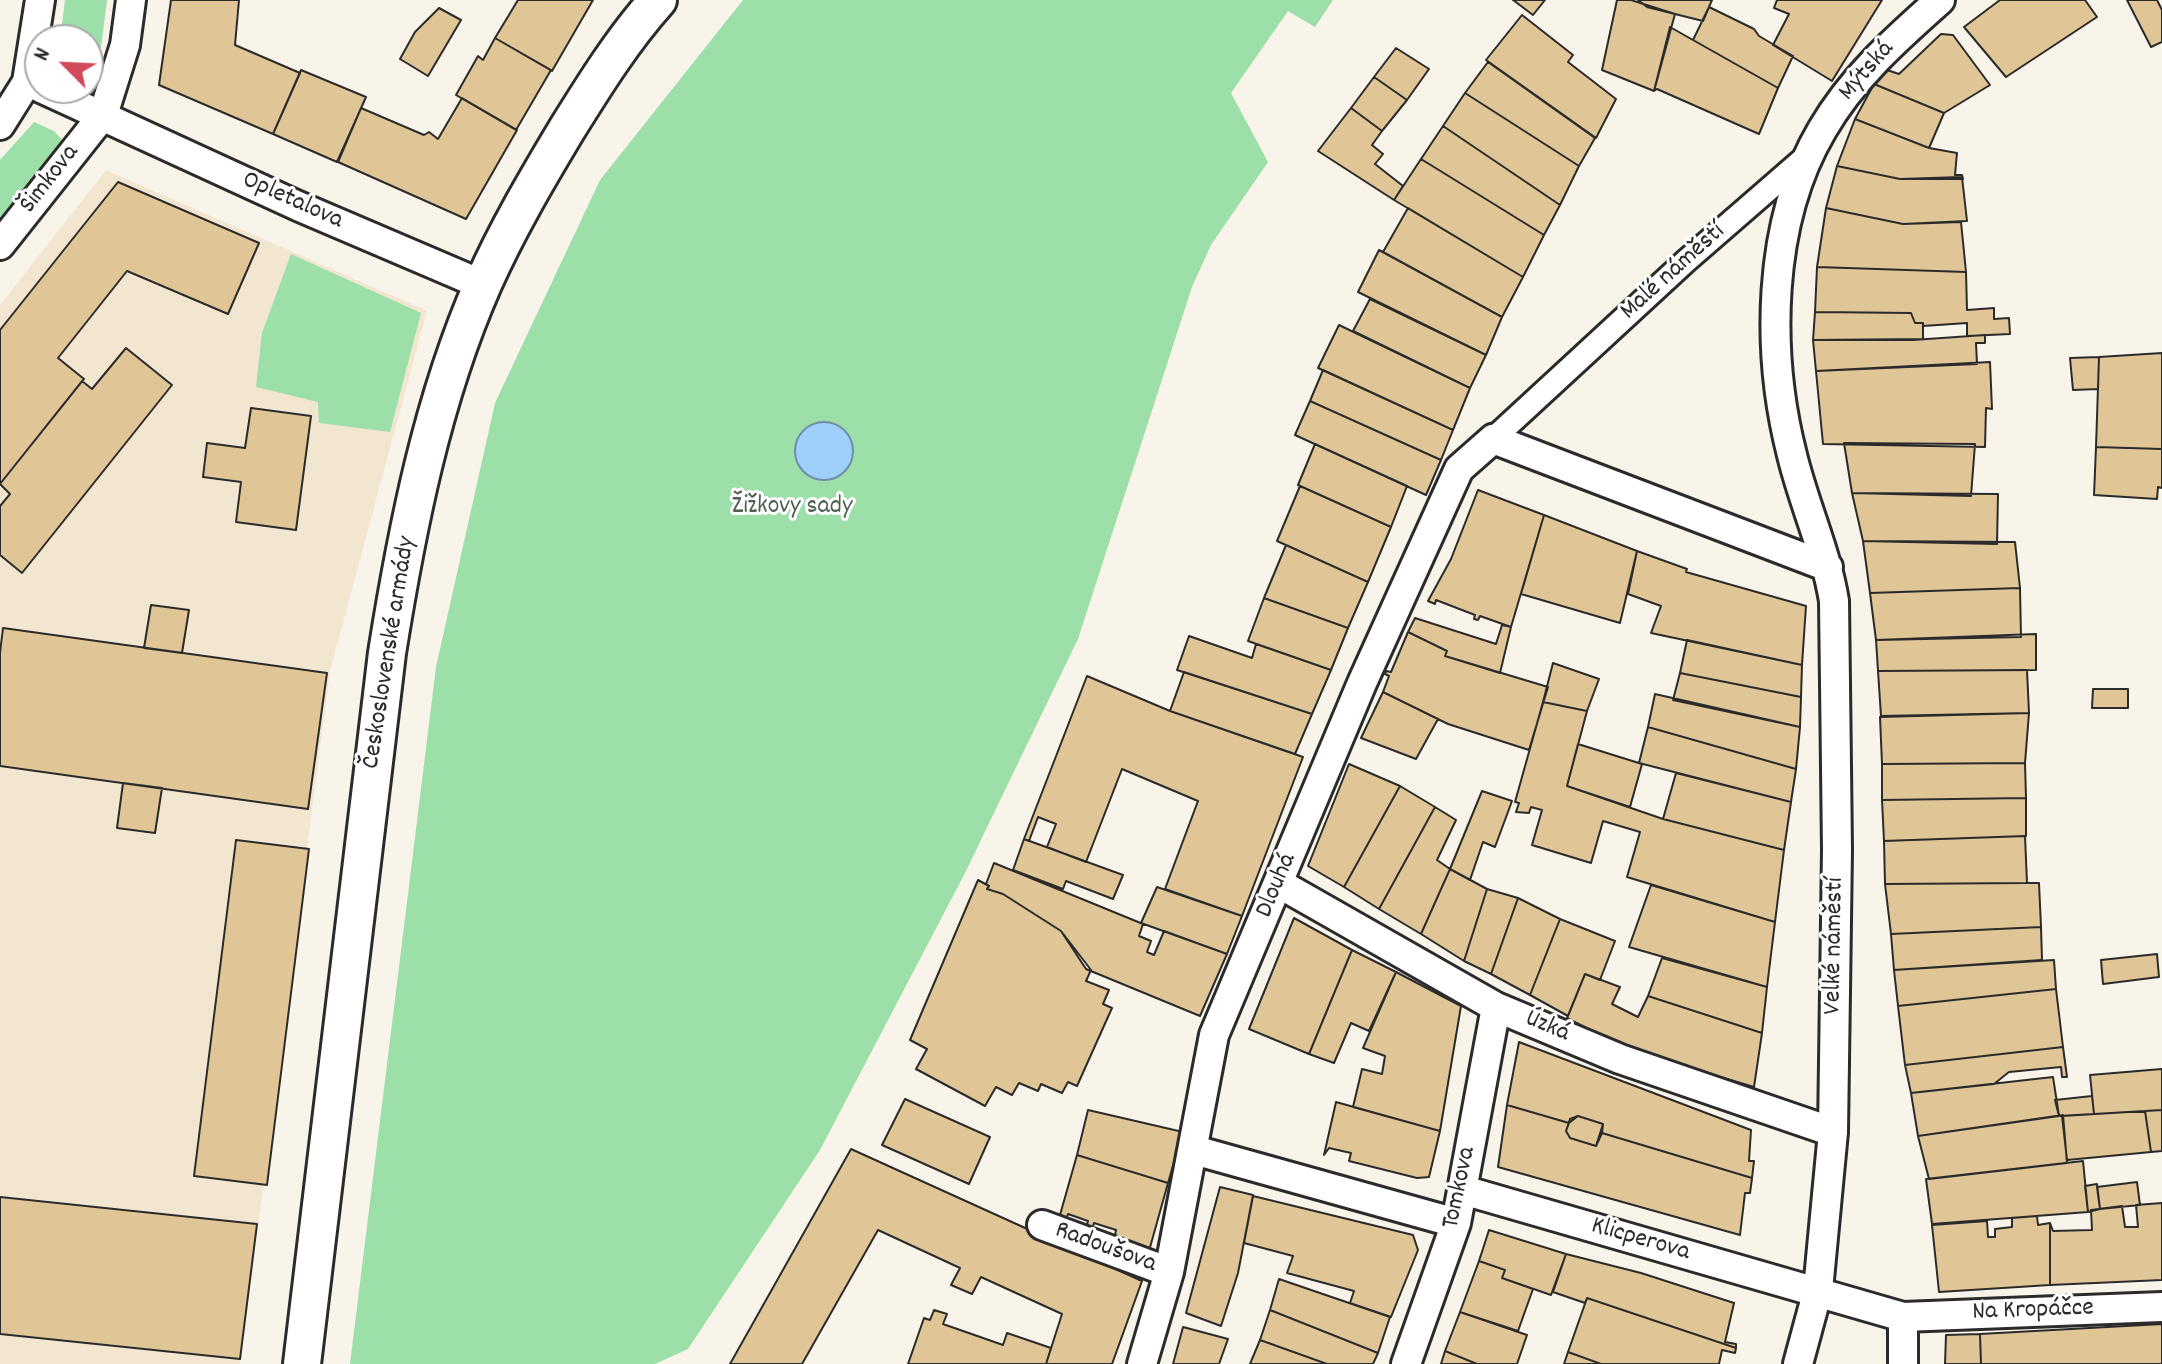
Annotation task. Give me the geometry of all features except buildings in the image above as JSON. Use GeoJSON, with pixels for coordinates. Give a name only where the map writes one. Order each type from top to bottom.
{"type":"FeatureCollection","features":[{"type":"Feature","properties":{"kind":"street"},"geometry":{"type":"LineString","coordinates":[[39,24],[40,0]]}},
{"type":"Feature","properties":{"kind":"street","name":"Šimkova"},"geometry":{"type":"LineString","coordinates":[[0,245],[103,115],[125,45],[131,0]]}},
{"type":"Feature","properties":{"kind":"street","name":"Československé armády"},"geometry":{"type":"LineString","coordinates":[[302,1364],[395,604],[437,418],[483,285],[514,219],[594,86],[658,0]]}},
{"type":"Feature","properties":{"kind":"street","name":"Mýtská"},"geometry":{"type":"LineString","coordinates":[[1809,154],[1860,77],[1940,0]]}},
{"type":"Feature","properties":{"kind":"street"},"geometry":{"type":"LineString","coordinates":[[0,125],[24,99]]}},
{"type":"Feature","properties":{"kind":"street","name":"Šimkova"},"geometry":{"type":"LineString","coordinates":[[78,104],[103,115]]}},
{"type":"Feature","properties":{"kind":"street","name":"Opletalova"},"geometry":{"type":"LineString","coordinates":[[103,115],[298,206],[483,285]]}},
{"type":"Feature","properties":{"kind":"street"},"geometry":{"type":"LineString","coordinates":[[1809,154],[1786,226],[1778,295],[1777,349],[1780,399],[1791,455],[1828,567]]}},
{"type":"Feature","properties":{"kind":"street","name":"Malé náměstí"},"geometry":{"type":"LineString","coordinates":[[1493,439],[1686,261],[1809,154]]}},
{"type":"Feature","properties":{"kind":"street"},"geometry":{"type":"LineString","coordinates":[[1493,439],[1828,567]]}},
{"type":"Feature","properties":{"kind":"street","name":"Dlouhá"},"geometry":{"type":"LineString","coordinates":[[1142,1364],[1169,1272],[1214,1035],[1362,683],[1459,469],[1493,439]]}},
{"type":"Feature","properties":{"kind":"street","name":"Velké náměstí"},"geometry":{"type":"LineString","coordinates":[[1798,1364],[1818,1290],[1833,1132],[1837,850],[1834,601],[1828,567]]}},
{"type":"Feature","properties":{"kind":"street","name":"Úzká"},"geometry":{"type":"LineString","coordinates":[[1280,884],[1496,1007],[1620,1059],[1833,1132]]}},
{"type":"Feature","properties":{"kind":"street","name":"Tomkova"},"geometry":{"type":"LineString","coordinates":[[1406,1364],[1456,1223],[1496,1007]]}},
{"type":"Feature","properties":{"kind":"street"},"geometry":{"type":"LineString","coordinates":[[1194,1150],[1456,1223]]}},
{"type":"Feature","properties":{"kind":"street","name":"Klicperova"},"geometry":{"type":"LineString","coordinates":[[1463,1190],[1818,1290]]}},
{"type":"Feature","properties":{"kind":"street","name":"Radoušova"},"geometry":{"type":"LineString","coordinates":[[1042,1225],[1169,1272]]}},
{"type":"Feature","properties":{"kind":"street"},"geometry":{"type":"LineString","coordinates":[[1818,1290],[1903,1317],[1903,1364]]}},
{"type":"Feature","properties":{"kind":"street","name":"Na Kropáčce"},"geometry":{"type":"LineString","coordinates":[[1903,1317],[2162,1307]]}},
{"type":"Feature","properties":{"kind":"shaded area"},"geometry":{"type":"Polygon","coordinates":[[[106,170],[427,311],[330,671],[240,1364],[0,1364],[0,305],[106,170]]]}},
{"type":"Feature","properties":{"kind":"green space"},"geometry":{"type":"Polygon","coordinates":[[[65,0],[107,0],[104,24],[62,24],[65,0]]]}},
{"type":"Feature","properties":{"kind":"green space","name":"Žižkovy sady"},"geometry":{"type":"Polygon","coordinates":[[[743,0],[1333,0],[1315,27],[1288,11],[1231,93],[1268,162],[1211,245],[1192,287],[1078,639],[965,873],[820,1150],[688,1349],[655,1364],[350,1364],[436,667],[495,403],[600,180],[743,0]]]}},
{"type":"Feature","properties":{"kind":"green space"},"geometry":{"type":"Polygon","coordinates":[[[34,122],[54,131],[64,142],[0,225],[0,160],[34,122]]]}},
{"type":"Feature","properties":{"kind":"green space"},"geometry":{"type":"Polygon","coordinates":[[[291,254],[421,313],[390,432],[319,423],[318,402],[256,387],[262,333],[291,254]]]}},
{"type":"Feature","properties":{"kind":"water"},"geometry":{"type":"Polygon","coordinates":[[[824,422],[845,430],[853,451],[845,472],[824,480],[803,472],[795,451],[803,430],[824,422]]]}}]}
